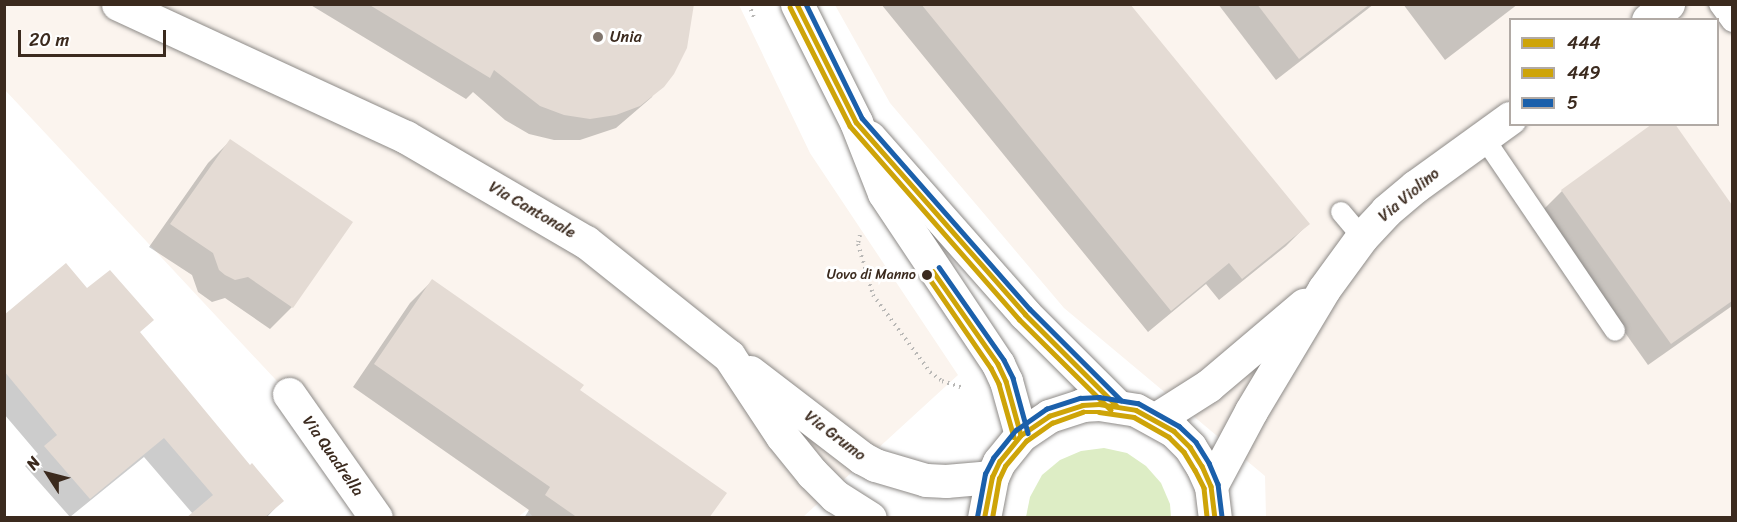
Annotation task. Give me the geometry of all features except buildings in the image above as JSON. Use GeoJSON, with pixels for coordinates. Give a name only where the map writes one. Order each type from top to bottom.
{"type":"FeatureCollection","features":[{"type":"Feature","properties":{"kind":"main road","name":"Via Cantonale"},"geometry":{"type":"LineString","coordinates":[[118,4],[406,137],[586,242],[729,356],[782,436],[812,473],[843,502],[870,518]]}},
{"type":"Feature","properties":{"kind":"main road"},"geometry":{"type":"LineString","coordinates":[[797,4],[856,122],[884,194],[998,364],[1006,381],[1021,435]]}},
{"type":"Feature","properties":{"kind":"main road"},"geometry":{"type":"LineString","coordinates":[[1650,18],[1668,4]]}},
{"type":"Feature","properties":{"kind":"main road","name":"Via Violino"},"geometry":{"type":"LineString","coordinates":[[1324,289],[1362,237],[1386,211],[1416,186],[1509,119]]}},
{"type":"Feature","properties":{"kind":"main road"},"geometry":{"type":"LineString","coordinates":[[856,122],[1025,314],[1116,405]]}},
{"type":"Feature","properties":{"kind":"main road"},"geometry":{"type":"LineString","coordinates":[[1156,419],[1227,372],[1324,289]]}},
{"type":"Feature","properties":{"kind":"main road"},"geometry":{"type":"LineString","coordinates":[[1213,502],[1251,411],[1324,289]]}},
{"type":"Feature","properties":{"kind":"main road","name":"Via Grumo"},"geometry":{"type":"LineString","coordinates":[[729,356],[862,458],[875,465],[926,480],[946,482],[992,477]]}},
{"type":"Feature","properties":{"kind":"main road","name":"Via Quadrella"},"geometry":{"type":"LineString","coordinates":[[289,394],[376,518]]}},
{"type":"Feature","properties":{"kind":"main road"},"geometry":{"type":"LineString","coordinates":[[984,518],[992,477],[999,462],[1021,435],[1049,416],[1082,405],[1116,405],[1156,419],[1190,447],[1213,502]]}},
{"type":"Feature","properties":{"kind":"lane"},"geometry":{"type":"LineString","coordinates":[[1719,4],[1732,22]]}},
{"type":"Feature","properties":{"kind":"lane"},"geometry":{"type":"LineString","coordinates":[[1484,138],[1615,331]]}},
{"type":"Feature","properties":{"kind":"lane"},"geometry":{"type":"LineString","coordinates":[[1341,212],[1362,237]]}},
{"type":"Feature","properties":{"kind":"shaded area"},"geometry":{"type":"Polygon","coordinates":[[[5,5],[739,5],[810,153],[958,375],[803,517],[534,518],[527,510],[518,517],[376,517],[289,394],[5,90],[5,5]]]}},
{"type":"Feature","properties":{"kind":"shaded area"},"geometry":{"type":"Polygon","coordinates":[[[835,5],[1732,5],[1732,517],[1266,517],[1265,476],[1064,308],[890,103],[835,5]]]}},
{"type":"Feature","properties":{"kind":"green space"},"geometry":{"type":"Polygon","coordinates":[[[1104,448],[1127,453],[1146,466],[1161,483],[1170,504],[1171,517],[1026,517],[1030,497],[1042,475],[1060,460],[1081,451],[1104,448]]]}},
{"type":"Feature","properties":{"kind":"transit line","name":"444"},"geometry":{"type":"LineString","coordinates":[[797,4],[856,122],[1025,314],[1116,405]]}},
{"type":"Feature","properties":{"kind":"transit line","name":"5"},"geometry":{"type":"LineString","coordinates":[[806,4],[862,118],[1030,309],[1121,400]]}},
{"type":"Feature","properties":{"kind":"transit line","name":"449"},"geometry":{"type":"LineString","coordinates":[[790,7],[850,126],[1019,319],[1111,410]]}},
{"type":"Feature","properties":{"kind":"transit line","name":"5"},"geometry":{"type":"LineString","coordinates":[[939,267],[1004,360],[1013,378],[1028,433]]}},
{"type":"Feature","properties":{"kind":"transit line","name":"444"},"geometry":{"type":"LineString","coordinates":[[933,271],[998,364],[1006,381],[1021,435]]}},
{"type":"Feature","properties":{"kind":"transit line","name":"449"},"geometry":{"type":"LineString","coordinates":[[927,275],[991,368],[999,384],[1014,437]]}},
{"type":"Feature","properties":{"kind":"transit line","name":"5"},"geometry":{"type":"LineString","coordinates":[[977,517],[985,474],[993,458],[1016,430],[1046,409],[1080,398],[1099,397],[1138,403],[1179,426],[1196,442],[1218,484],[1222,517]]}},
{"type":"Feature","properties":{"kind":"transit line","name":"444"},"geometry":{"type":"LineString","coordinates":[[984,518],[992,477],[999,462],[1021,435],[1049,416],[1082,405],[1099,404],[1136,410],[1174,431],[1190,447],[1202,466],[1211,486],[1215,518]]}},
{"type":"Feature","properties":{"kind":"transit line","name":"449"},"geometry":{"type":"LineString","coordinates":[[992,518],[999,479],[1005,466],[1026,441],[1052,423],[1083,412],[1134,417],[1169,437],[1184,452],[1204,488],[1207,518]]}},
{"type":"Feature","properties":{"kind":"place","name":"Unia"},"geometry":{"type":"Point","coordinates":[598,37]}},
{"type":"Feature","properties":{"kind":"place","name":"Uovo di Manno"},"geometry":{"type":"Point","coordinates":[927,275]}}]}
